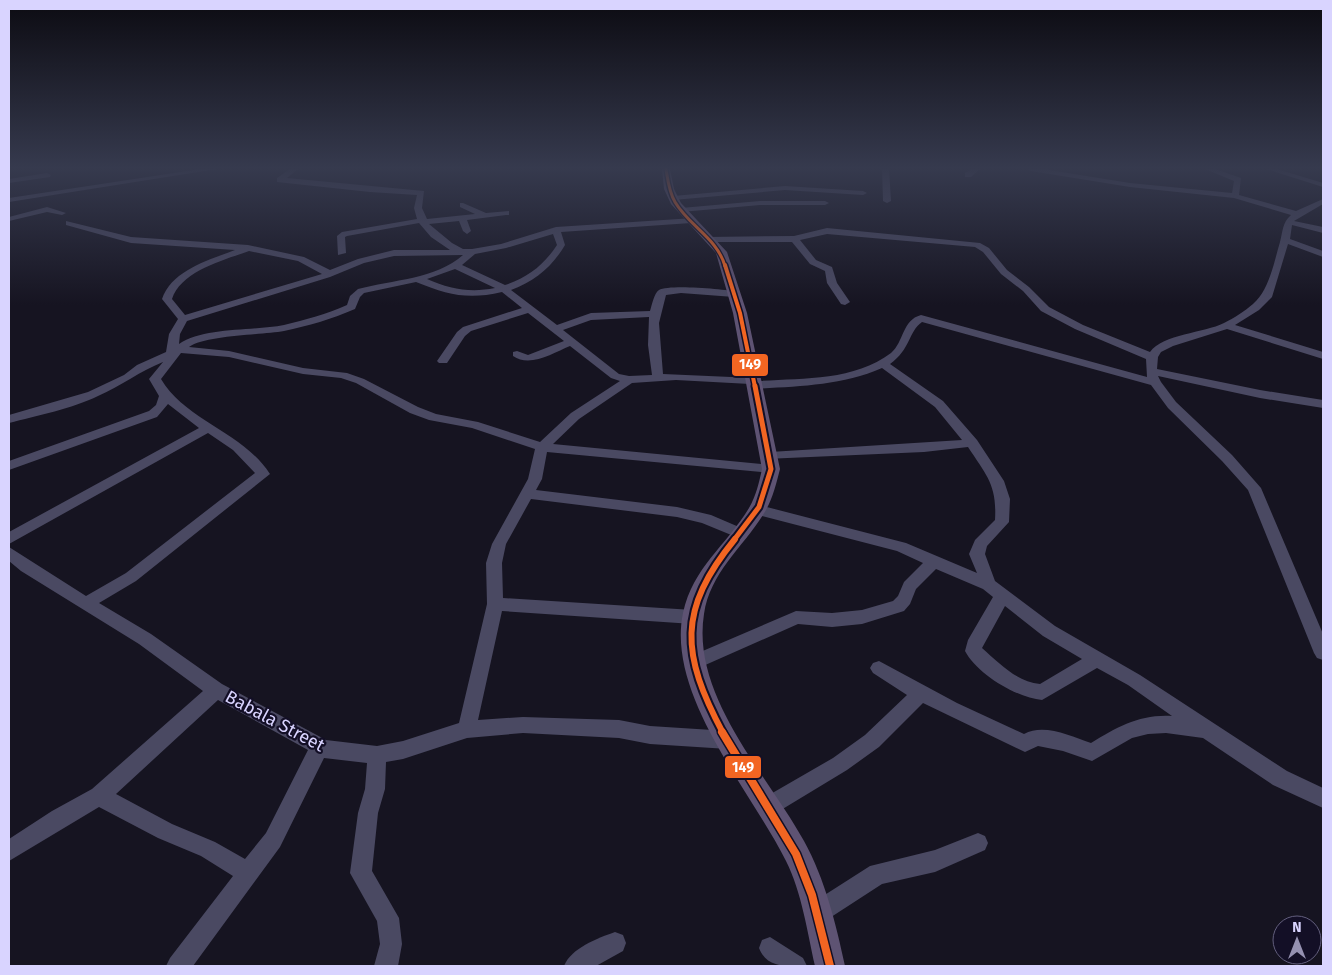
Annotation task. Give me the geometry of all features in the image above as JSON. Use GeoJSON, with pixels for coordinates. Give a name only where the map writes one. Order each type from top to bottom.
{"type":"FeatureCollection","features":[{"type":"Feature","properties":{"kind":"main road"},"geometry":{"type":"LineString","coordinates":[[687,214],[721,252],[734,294],[771,462],[770,485],[759,510],[713,566],[696,598],[693,617],[693,642],[702,692],[728,740],[796,852],[817,914],[830,966]]}},
{"type":"Feature","properties":{"kind":"street"},"geometry":{"type":"LineString","coordinates":[[9,219],[26,214]]}},
{"type":"Feature","properties":{"kind":"street"},"geometry":{"type":"LineString","coordinates":[[421,214],[439,240],[467,252]]}},
{"type":"Feature","properties":{"kind":"street"},"geometry":{"type":"LineString","coordinates":[[341,253],[341,236],[345,234],[424,221],[495,214]]}},
{"type":"Feature","properties":{"kind":"street"},"geometry":{"type":"LineString","coordinates":[[86,603],[131,577],[263,474],[238,447],[208,428],[165,396],[155,379],[169,362],[177,348],[173,335],[183,319],[394,253],[467,252],[502,246],[556,230],[649,214]]}},
{"type":"Feature","properties":{"kind":"street"},"geometry":{"type":"LineString","coordinates":[[1283,214],[1323,230]]}},
{"type":"Feature","properties":{"kind":"street"},"geometry":{"type":"LineString","coordinates":[[1298,214],[1292,218],[1267,297],[1255,308],[1227,326],[1169,344],[1157,350],[1152,357],[1151,371],[1155,383],[1172,405],[1254,488],[1323,653]]}},
{"type":"Feature","properties":{"kind":"street"},"geometry":{"type":"LineString","coordinates":[[462,218],[466,231]]}},
{"type":"Feature","properties":{"kind":"street"},"geometry":{"type":"LineString","coordinates":[[69,223],[131,240],[248,248],[300,259],[330,274]]}},
{"type":"Feature","properties":{"kind":"street"},"geometry":{"type":"LineString","coordinates":[[415,278],[453,293],[466,294],[503,288],[528,279],[552,260],[561,245],[556,230]]}},
{"type":"Feature","properties":{"kind":"street"},"geometry":{"type":"LineString","coordinates":[[710,239],[794,239],[818,232],[838,231],[981,246],[1045,309],[1079,327],[1152,357]]}},
{"type":"Feature","properties":{"kind":"street"},"geometry":{"type":"LineString","coordinates":[[794,239],[813,262],[829,269],[832,284],[845,302]]}},
{"type":"Feature","properties":{"kind":"street"},"geometry":{"type":"LineString","coordinates":[[1285,240],[1323,254]]}},
{"type":"Feature","properties":{"kind":"street"},"geometry":{"type":"LineString","coordinates":[[183,319],[167,299],[172,285],[193,272],[248,248]]}},
{"type":"Feature","properties":{"kind":"street"},"geometry":{"type":"LineString","coordinates":[[9,419],[92,395],[128,377],[141,367],[177,348],[205,338],[258,333],[310,322],[351,307],[355,296],[361,291],[415,278],[455,265],[467,252]]}},
{"type":"Feature","properties":{"kind":"street"},"geometry":{"type":"LineString","coordinates":[[455,265],[503,288],[615,376],[629,380],[658,377],[706,377],[754,383],[820,380],[844,376],[883,364],[904,346],[916,320],[927,319],[1155,383]]}},
{"type":"Feature","properties":{"kind":"street"},"geometry":{"type":"LineString","coordinates":[[658,377],[653,349],[655,314],[660,295],[665,291],[734,294]]}},
{"type":"Feature","properties":{"kind":"street"},"geometry":{"type":"LineString","coordinates":[[443,361],[461,334],[467,329],[530,309]]}},
{"type":"Feature","properties":{"kind":"street"},"geometry":{"type":"LineString","coordinates":[[555,330],[572,321],[596,316],[655,314]]}},
{"type":"Feature","properties":{"kind":"street"},"geometry":{"type":"LineString","coordinates":[[1227,326],[1323,356]]}},
{"type":"Feature","properties":{"kind":"street"},"geometry":{"type":"LineString","coordinates":[[517,354],[523,358],[529,358],[571,342]]}},
{"type":"Feature","properties":{"kind":"street"},"geometry":{"type":"LineString","coordinates":[[177,348],[229,354],[303,371],[343,375],[360,381],[414,410],[433,417],[474,425],[542,448],[639,458],[771,462],[972,443]]}},
{"type":"Feature","properties":{"kind":"street"},"geometry":{"type":"LineString","coordinates":[[883,364],[939,404],[972,443],[997,481],[1003,499],[1002,522],[980,544],[977,554],[996,590],[974,645],[974,651],[1003,675],[1034,692],[1042,692],[1097,659]]}},
{"type":"Feature","properties":{"kind":"street"},"geometry":{"type":"LineString","coordinates":[[1151,371],[1260,394],[1323,404]]}},
{"type":"Feature","properties":{"kind":"street"},"geometry":{"type":"LineString","coordinates":[[467,729],[495,604],[494,563],[498,544],[528,494],[539,466],[542,448],[575,416],[629,380]]}},
{"type":"Feature","properties":{"kind":"street"},"geometry":{"type":"LineString","coordinates":[[9,466],[153,414],[161,407],[165,396]]}},
{"type":"Feature","properties":{"kind":"street"},"geometry":{"type":"LineString","coordinates":[[9,539],[208,428]]}},
{"type":"Feature","properties":{"kind":"street"},"geometry":{"type":"LineString","coordinates":[[528,494],[677,512],[706,519],[741,534]]}},
{"type":"Feature","properties":{"kind":"street"},"geometry":{"type":"LineString","coordinates":[[759,510],[901,546],[935,560],[996,590],[1049,631],[1134,680],[1206,731],[1280,778],[1323,798]]}},
{"type":"Feature","properties":{"kind":"street","name":"Babala Street"},"geometry":{"type":"LineString","coordinates":[[9,553],[26,567],[145,639],[216,690],[319,747],[377,755],[403,750],[467,729],[524,725],[619,729],[650,735],[728,740]]}},
{"type":"Feature","properties":{"kind":"street"},"geometry":{"type":"LineString","coordinates":[[697,661],[796,618],[807,617],[832,620],[862,617],[898,606],[904,600],[910,586],[935,560]]}},
{"type":"Feature","properties":{"kind":"street"},"geometry":{"type":"LineString","coordinates":[[495,604],[693,617]]}},
{"type":"Feature","properties":{"kind":"street"},"geometry":{"type":"LineString","coordinates":[[879,668],[920,694],[975,722],[1025,743],[1036,737],[1063,742],[1092,752],[1130,730],[1143,726],[1178,725],[1206,731]]}},
{"type":"Feature","properties":{"kind":"street"},"geometry":{"type":"LineString","coordinates":[[9,851],[59,818],[99,796],[216,690]]}},
{"type":"Feature","properties":{"kind":"street"},"geometry":{"type":"LineString","coordinates":[[769,806],[840,764],[872,742],[920,694]]}},
{"type":"Feature","properties":{"kind":"street"},"geometry":{"type":"LineString","coordinates":[[178,966],[273,840],[319,747]]}},
{"type":"Feature","properties":{"kind":"street"},"geometry":{"type":"LineString","coordinates":[[377,755],[375,789],[368,813],[361,873],[388,918],[391,944],[389,961],[386,966]]}},
{"type":"Feature","properties":{"kind":"street"},"geometry":{"type":"LineString","coordinates":[[99,796],[165,831],[208,849],[248,873]]}},
{"type":"Feature","properties":{"kind":"street"},"geometry":{"type":"LineString","coordinates":[[817,914],[878,874],[935,862],[978,843]]}},
{"type":"Feature","properties":{"kind":"street"},"geometry":{"type":"LineString","coordinates":[[576,966],[615,943]]}},
{"type":"Feature","properties":{"kind":"street"},"geometry":{"type":"LineString","coordinates":[[770,948],[795,966]]}},
{"type":"Feature","properties":{"kind":"transit line","name":"149"},"geometry":{"type":"LineString","coordinates":[[686,214],[721,252],[740,313],[771,469],[765,491],[756,512],[710,572],[697,599],[693,614],[692,646],[698,678],[710,709],[726,739],[781,826],[802,867],[820,923],[830,966]]}}]}
